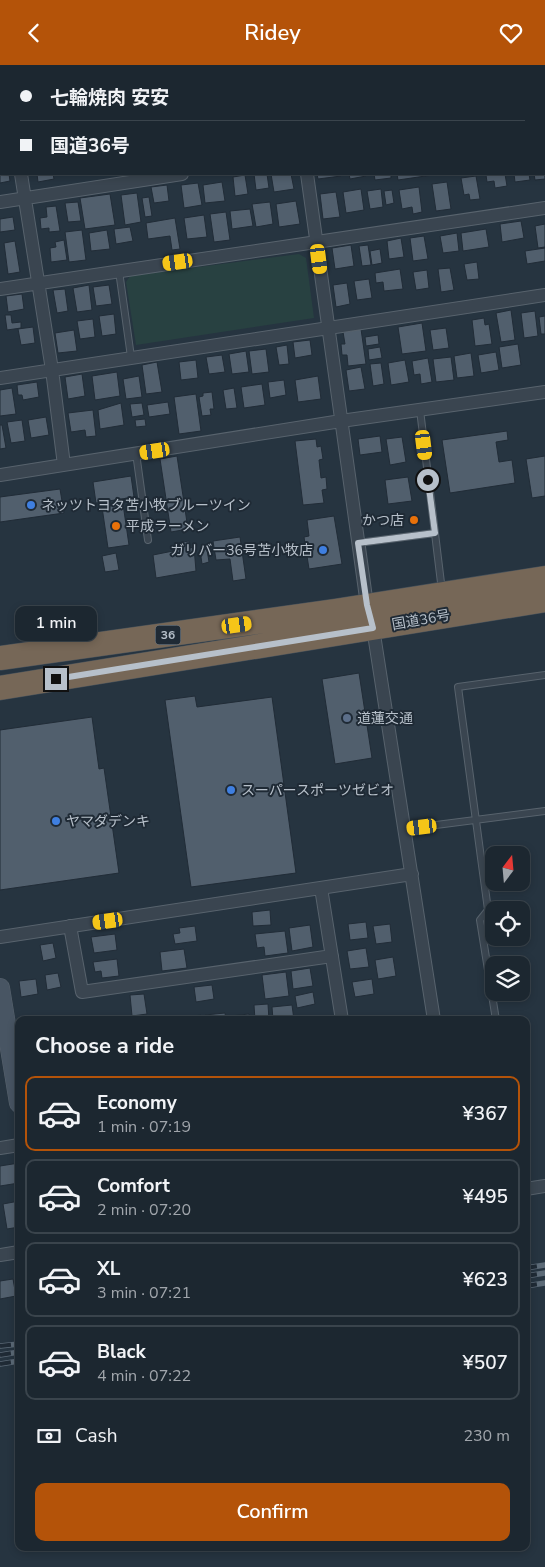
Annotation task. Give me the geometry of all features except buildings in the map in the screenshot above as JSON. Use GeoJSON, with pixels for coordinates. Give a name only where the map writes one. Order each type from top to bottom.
{"type":"FeatureCollection","features":[{"type":"Feature","properties":{"kind":"highway","name":"国道36号"},"geometry":{"type":"LineString","coordinates":[[0,658],[336,611],[545,578]]}},
{"type":"Feature","properties":{"kind":"highway","name":"国道36号"},"geometry":{"type":"LineString","coordinates":[[0,688],[545,600]]}},
{"type":"Feature","properties":{"kind":"street"},"geometry":{"type":"LineString","coordinates":[[21,175],[52,370],[64,465]]}},
{"type":"Feature","properties":{"kind":"street"},"geometry":{"type":"LineString","coordinates":[[0,202],[175,175]]}},
{"type":"Feature","properties":{"kind":"street"},"geometry":{"type":"LineString","coordinates":[[307,175],[367,605],[373,628],[433,1016]]}},
{"type":"Feature","properties":{"kind":"street"},"geometry":{"type":"LineString","coordinates":[[0,289],[545,208]]}},
{"type":"Feature","properties":{"kind":"street"},"geometry":{"type":"LineString","coordinates":[[0,378],[545,295]]}},
{"type":"Feature","properties":{"kind":"street"},"geometry":{"type":"LineString","coordinates":[[0,475],[545,391]]}},
{"type":"Feature","properties":{"kind":"street"},"geometry":{"type":"LineString","coordinates":[[0,937],[412,874]]}},
{"type":"Feature","properties":{"kind":"street"},"geometry":{"type":"LineString","coordinates":[[321,888],[341,1016]]}},
{"type":"Feature","properties":{"kind":"street"},"geometry":{"type":"LineString","coordinates":[[70,926],[82,992],[332,956]]}},
{"type":"Feature","properties":{"kind":"street"},"geometry":{"type":"LineString","coordinates":[[0,988],[2,1010],[15,1077]]}},
{"type":"Feature","properties":{"kind":"street"},"geometry":{"type":"LineString","coordinates":[[0,1147],[15,1145]]}},
{"type":"Feature","properties":{"kind":"street"},"geometry":{"type":"LineString","coordinates":[[530,1188],[545,1186]]}},
{"type":"Feature","properties":{"kind":"street"},"geometry":{"type":"LineString","coordinates":[[0,1255],[15,1253]]}},
{"type":"Feature","properties":{"kind":"lane"},"geometry":{"type":"LineString","coordinates":[[119,271],[131,357]]}},
{"type":"Feature","properties":{"kind":"lane"},"geometry":{"type":"LineString","coordinates":[[420,409],[443,594]]}},
{"type":"Feature","properties":{"kind":"lane"},"geometry":{"type":"LineString","coordinates":[[136,453],[148,539]]}},
{"type":"Feature","properties":{"kind":"lane"},"geometry":{"type":"LineString","coordinates":[[358,543],[435,533]]}},
{"type":"Feature","properties":{"kind":"lane"},"geometry":{"type":"LineString","coordinates":[[495,1016],[480,920],[488,910],[458,687],[545,675]]}},
{"type":"Feature","properties":{"kind":"lane"},"geometry":{"type":"LineString","coordinates":[[405,829],[545,811]]}},
{"type":"Feature","properties":{"kind":"green space"},"geometry":{"type":"Polygon","coordinates":[[[299,254],[306,258],[314,318],[136,345],[126,282],[130,276],[299,254]]]}},
{"type":"Feature","properties":{"kind":"railway"},"geometry":{"type":"LineString","coordinates":[[530,1267],[545,1265]]}},
{"type":"Feature","properties":{"kind":"railway"},"geometry":{"type":"LineString","coordinates":[[530,1275],[545,1273]]}},
{"type":"Feature","properties":{"kind":"railway"},"geometry":{"type":"LineString","coordinates":[[530,1285],[545,1283]]}},
{"type":"Feature","properties":{"kind":"railway"},"geometry":{"type":"LineString","coordinates":[[0,1346],[15,1344]]}},
{"type":"Feature","properties":{"kind":"railway"},"geometry":{"type":"LineString","coordinates":[[0,1355],[15,1353]]}},
{"type":"Feature","properties":{"kind":"railway"},"geometry":{"type":"LineString","coordinates":[[0,1364],[15,1362]]}},
{"type":"Feature","properties":{"kind":"place","name":"ネッツトヨタ苫小牧ブルーツイン"},"geometry":{"type":"Point","coordinates":[31,505]}},
{"type":"Feature","properties":{"kind":"place","name":"かつ店"},"geometry":{"type":"Point","coordinates":[414,520]}},
{"type":"Feature","properties":{"kind":"place","name":"平成ラーメン"},"geometry":{"type":"Point","coordinates":[116,526]}},
{"type":"Feature","properties":{"kind":"place","name":"ガリバー36号苫小牧店"},"geometry":{"type":"Point","coordinates":[323,550]}},
{"type":"Feature","properties":{"kind":"place","name":"道蓮交通"},"geometry":{"type":"Point","coordinates":[347,718]}},
{"type":"Feature","properties":{"kind":"place","name":"スーパースポーツゼビオ"},"geometry":{"type":"Point","coordinates":[231,790]}},
{"type":"Feature","properties":{"kind":"place","name":"ヤマダデンキ"},"geometry":{"type":"Point","coordinates":[56,821]}},
{"type":"Feature","properties":{"kind":"route"},"geometry":{"type":"LineString","coordinates":[[56,679],[373,628],[367,605],[358,543],[435,533],[428,480]]}}]}
